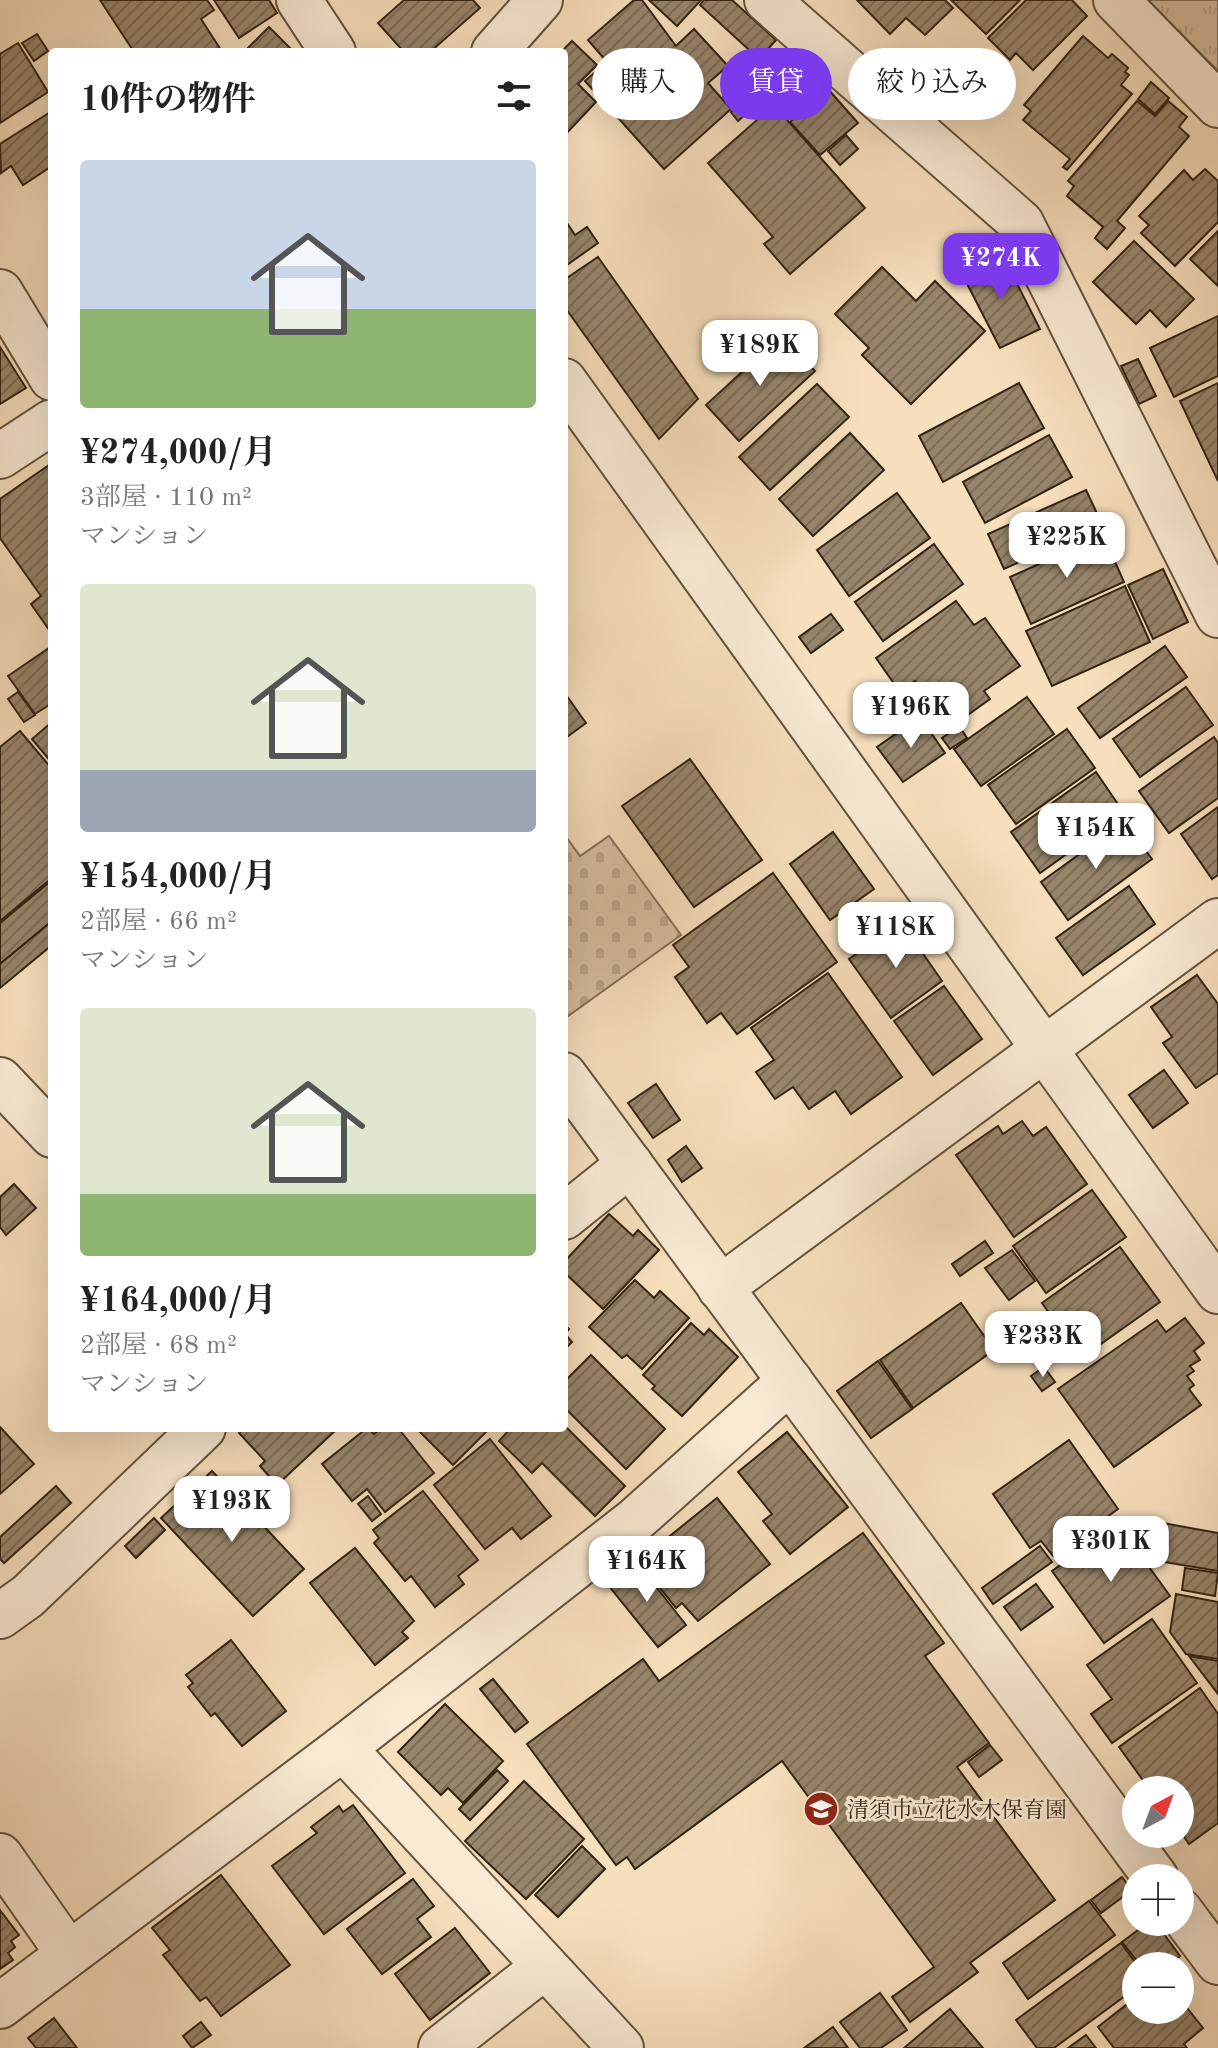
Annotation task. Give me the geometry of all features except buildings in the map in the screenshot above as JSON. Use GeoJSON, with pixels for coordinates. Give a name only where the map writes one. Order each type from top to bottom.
{"type":"FeatureCollection","features":[{"type":"Feature","properties":{"kind":"street"},"geometry":{"type":"LineString","coordinates":[[299,0],[330,48]]}},
{"type":"Feature","properties":{"kind":"street"},"geometry":{"type":"LineString","coordinates":[[498,48],[540,0]]}},
{"type":"Feature","properties":{"kind":"street"},"geometry":{"type":"LineString","coordinates":[[767,0],[1021,223],[1218,615]]}},
{"type":"Feature","properties":{"kind":"street"},"geometry":{"type":"LineString","coordinates":[[1116,0],[1218,105]]}},
{"type":"Feature","properties":{"kind":"street"},"geometry":{"type":"LineString","coordinates":[[0,292],[48,371]]}},
{"type":"Feature","properties":{"kind":"street"},"geometry":{"type":"LineString","coordinates":[[568,387],[1218,1291]]}},
{"type":"Feature","properties":{"kind":"street"},"geometry":{"type":"LineString","coordinates":[[0,456],[48,425]]}},
{"type":"Feature","properties":{"kind":"street"},"geometry":{"type":"LineString","coordinates":[[720,1288],[1218,921]]}},
{"type":"Feature","properties":{"kind":"street"},"geometry":{"type":"LineString","coordinates":[[0,1080],[48,1131]]}},
{"type":"Feature","properties":{"kind":"street"},"geometry":{"type":"LineString","coordinates":[[568,1080],[1146,1864]]}},
{"type":"Feature","properties":{"kind":"street"},"geometry":{"type":"LineString","coordinates":[[568,1214],[630,1164]]}},
{"type":"Feature","properties":{"kind":"street"},"geometry":{"type":"LineString","coordinates":[[0,2006],[343,1748],[634,1521],[790,1381]]}},
{"type":"Feature","properties":{"kind":"street"},"geometry":{"type":"LineString","coordinates":[[0,1616],[28,1596],[199,1432]]}},
{"type":"Feature","properties":{"kind":"street"},"geometry":{"type":"LineString","coordinates":[[343,1748],[621,2048]]}},
{"type":"Feature","properties":{"kind":"street"},"geometry":{"type":"LineString","coordinates":[[0,1856],[68,1953]]}},
{"type":"Feature","properties":{"kind":"street"},"geometry":{"type":"LineString","coordinates":[[1194,1929],[1218,1961]]}},
{"type":"Feature","properties":{"kind":"street"},"geometry":{"type":"LineString","coordinates":[[441,2048],[544,1967]]}},
{"type":"Feature","properties":{"kind":"green space"},"geometry":{"type":"Polygon","coordinates":[[[1148,0],[1218,0],[1218,71],[1148,0]]]}},
{"type":"Feature","properties":{"kind":"green space"},"geometry":{"type":"Polygon","coordinates":[[[609,836],[681,935],[568,1016],[568,840],[580,856],[609,836]]]}},
{"type":"Feature","properties":{"kind":"place","name":"清須市立花水木保育園"},"geometry":{"type":"Point","coordinates":[821,1809]}}]}
